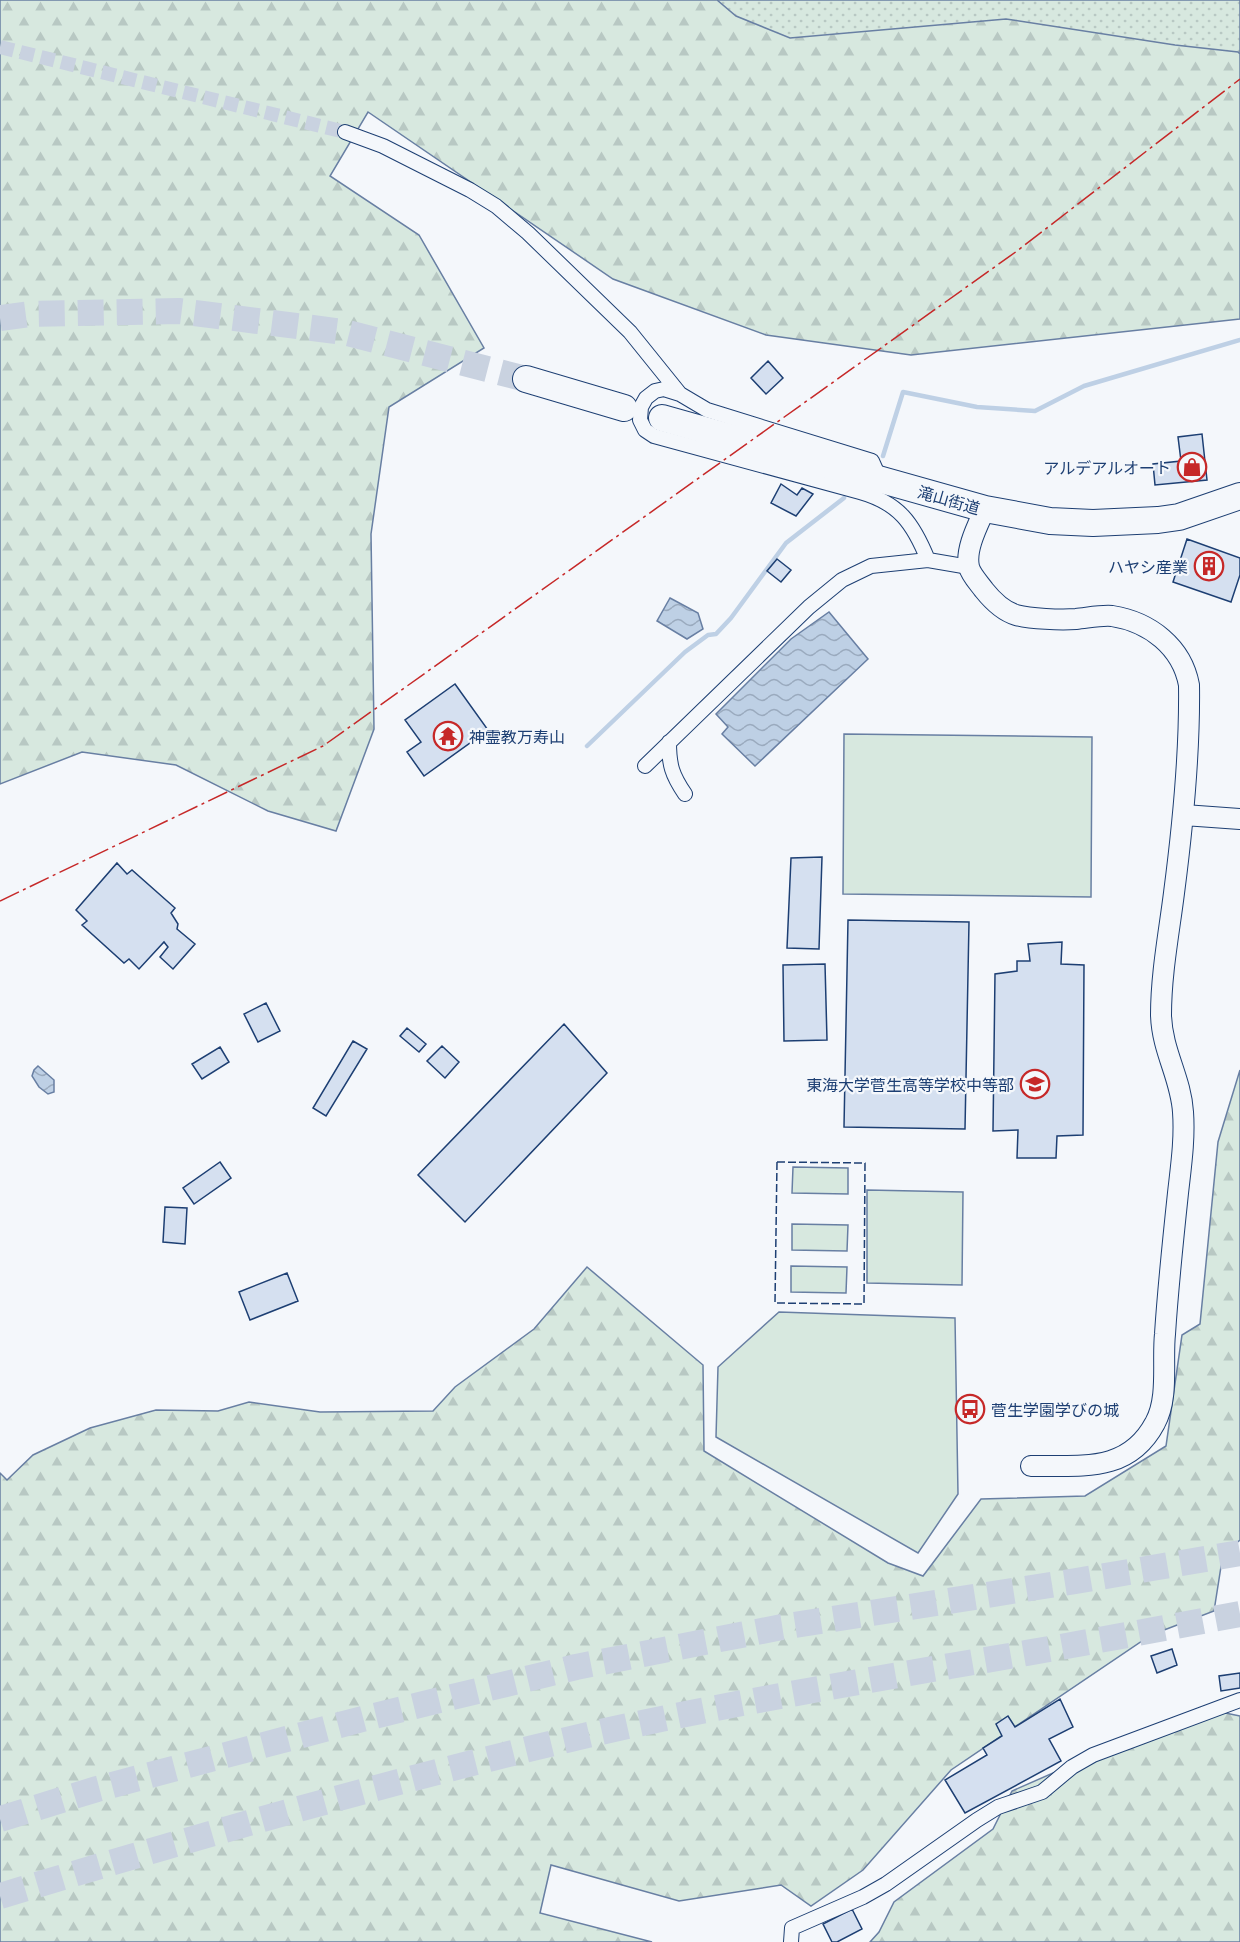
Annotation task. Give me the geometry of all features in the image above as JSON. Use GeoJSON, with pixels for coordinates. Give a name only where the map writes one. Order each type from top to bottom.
{"type":"FeatureCollection","features":[{"type":"Feature","properties":{"kind":"highway"},"geometry":{"type":"LineString","coordinates":[[526,379],[624,408]]}},
{"type":"Feature","properties":{"kind":"highway","name":"滝山街道"},"geometry":{"type":"LineString","coordinates":[[662,418],[985,509],[1050,521],[1093,523],[1158,520],[1179,517],[1240,496]]}},
{"type":"Feature","properties":{"kind":"street"},"geometry":{"type":"LineString","coordinates":[[345,132],[392,151],[496,206],[528,233],[630,332],[680,394]]}},
{"type":"Feature","properties":{"kind":"street"},"geometry":{"type":"LineString","coordinates":[[880,479],[872,461],[707,410],[680,394],[664,389],[655,391],[646,398],[641,407],[640,420],[645,430],[654,436],[868,494],[888,502],[903,515],[913,528],[928,560]]}},
{"type":"Feature","properties":{"kind":"street"},"geometry":{"type":"LineString","coordinates":[[985,509],[969,553],[969,567],[988,595],[998,605],[1016,615],[1064,620],[1111,616],[1131,621],[1158,634],[1170,645],[1186,671],[1189,685],[1184,815],[1162,996],[1163,1039],[1180,1092],[1185,1136],[1165,1326],[1163,1390],[1160,1407],[1156,1422],[1146,1437],[1126,1456],[1111,1463],[1031,1466]]}},
{"type":"Feature","properties":{"kind":"street"},"geometry":{"type":"LineString","coordinates":[[645,766],[809,607],[842,580],[871,566],[928,560],[969,567]]}},
{"type":"Feature","properties":{"kind":"street"},"geometry":{"type":"LineString","coordinates":[[669,742],[669,764],[685,794]]}},
{"type":"Feature","properties":{"kind":"street"},"geometry":{"type":"LineString","coordinates":[[1184,815],[1240,819]]}},
{"type":"Feature","properties":{"kind":"street"},"geometry":{"type":"LineString","coordinates":[[791,1942],[792,1928],[863,1897],[886,1884],[977,1820],[998,1808],[1042,1792],[1072,1767],[1093,1755],[1240,1700]]}},
{"type":"Feature","properties":{"kind":"green space"},"geometry":{"type":"Polygon","coordinates":[[[0,0],[717,0],[736,16],[790,38],[1006,19],[1175,45],[1238,52],[1240,54],[1240,319],[911,355],[766,335],[613,279],[368,112],[330,176],[419,235],[484,348],[389,407],[371,534],[374,729],[336,831],[268,811],[176,765],[82,752],[0,784],[0,0]]]}},
{"type":"Feature","properties":{"kind":"green space"},"geometry":{"type":"Polygon","coordinates":[[[586,0],[1240,0],[1240,104],[826,76],[586,0]]]}},
{"type":"Feature","properties":{"kind":"green space"},"geometry":{"type":"Polygon","coordinates":[[[844,734],[1092,737],[1091,897],[843,894],[844,734]]]}},
{"type":"Feature","properties":{"kind":"green space"},"geometry":{"type":"Polygon","coordinates":[[[1240,1070],[1240,1540],[1223,1554],[1214,1611],[1151,1635],[951,1770],[863,1870],[811,1906],[781,1885],[679,1901],[551,1865],[540,1913],[652,1942],[0,1942],[0,1473],[7,1480],[33,1455],[90,1428],[156,1410],[218,1411],[249,1402],[320,1412],[433,1411],[455,1387],[534,1329],[587,1267],[703,1365],[704,1451],[888,1563],[923,1576],[981,1499],[1085,1496],[1166,1446],[1182,1335],[1200,1324],[1218,1142],[1240,1070]]]}},
{"type":"Feature","properties":{"kind":"green space"},"geometry":{"type":"Polygon","coordinates":[[[793,1167],[848,1168],[848,1194],[792,1193],[793,1167]]]}},
{"type":"Feature","properties":{"kind":"green space"},"geometry":{"type":"Polygon","coordinates":[[[867,1190],[963,1192],[962,1285],[867,1283],[867,1190]]]}},
{"type":"Feature","properties":{"kind":"green space"},"geometry":{"type":"Polygon","coordinates":[[[792,1224],[848,1225],[847,1251],[792,1250],[792,1224]]]}},
{"type":"Feature","properties":{"kind":"green space"},"geometry":{"type":"Polygon","coordinates":[[[791,1266],[847,1267],[846,1293],[791,1292],[791,1266]]]}},
{"type":"Feature","properties":{"kind":"green space"},"geometry":{"type":"Polygon","coordinates":[[[779,1312],[955,1318],[958,1494],[918,1553],[716,1437],[718,1367],[779,1312]]]}},
{"type":"Feature","properties":{"kind":"green space"},"geometry":{"type":"Polygon","coordinates":[[[1201,1708],[1240,1716],[1240,1942],[870,1942],[879,1932],[894,1902],[993,1829],[1012,1791],[1201,1708]]]}},
{"type":"Feature","properties":{"kind":"water"},"geometry":{"type":"Polygon","coordinates":[[[670,598],[698,613],[703,629],[687,639],[657,621],[670,598]]]}},
{"type":"Feature","properties":{"kind":"water"},"geometry":{"type":"Polygon","coordinates":[[[829,612],[868,659],[755,766],[722,734],[728,727],[716,714],[791,639],[829,612]]]}},
{"type":"Feature","properties":{"kind":"water"},"geometry":{"type":"Polygon","coordinates":[[[38,1066],[54,1080],[54,1092],[48,1094],[39,1087],[32,1076],[38,1066]]]}},
{"type":"Feature","properties":{"kind":"building"},"geometry":{"type":"Polygon","coordinates":[[[768,361],[783,378],[766,394],[751,378],[768,361]]]}},
{"type":"Feature","properties":{"kind":"building"},"geometry":{"type":"Polygon","coordinates":[[[1202,434],[1207,480],[1155,485],[1153,464],[1181,461],[1178,437],[1202,434]]]}},
{"type":"Feature","properties":{"kind":"building"},"geometry":{"type":"Polygon","coordinates":[[[781,484],[797,495],[802,488],[813,494],[796,516],[771,503],[781,484]]]}},
{"type":"Feature","properties":{"kind":"building","name":"ハヤシ産業"},"geometry":{"type":"Polygon","coordinates":[[[1187,539],[1240,558],[1240,575],[1231,602],[1173,582],[1187,539]]]}},
{"type":"Feature","properties":{"kind":"building"},"geometry":{"type":"Polygon","coordinates":[[[777,559],[791,570],[781,582],[767,571],[777,559]]]}},
{"type":"Feature","properties":{"kind":"building","name":"神霊教万寿山"},"geometry":{"type":"Polygon","coordinates":[[[455,684],[488,730],[424,776],[407,752],[421,742],[405,720],[455,684]]]}},
{"type":"Feature","properties":{"kind":"building"},"geometry":{"type":"Polygon","coordinates":[[[822,857],[819,949],[787,948],[791,858],[822,857]]]}},
{"type":"Feature","properties":{"kind":"building"},"geometry":{"type":"Polygon","coordinates":[[[117,863],[127,874],[132,870],[175,908],[171,913],[178,924],[177,929],[195,944],[173,969],[160,957],[168,947],[164,942],[139,969],[129,959],[124,963],[82,925],[87,921],[76,910],[117,863]]]}},
{"type":"Feature","properties":{"kind":"building"},"geometry":{"type":"Polygon","coordinates":[[[848,920],[969,922],[965,1129],[844,1127],[848,920]]]}},
{"type":"Feature","properties":{"kind":"building"},"geometry":{"type":"Polygon","coordinates":[[[1062,942],[1061,964],[1084,965],[1083,1135],[1057,1136],[1056,1158],[1017,1158],[1018,1130],[993,1131],[995,974],[1017,971],[1017,961],[1030,961],[1028,944],[1062,942]]]}},
{"type":"Feature","properties":{"kind":"building"},"geometry":{"type":"Polygon","coordinates":[[[825,964],[827,1040],[784,1041],[783,965],[825,964]]]}},
{"type":"Feature","properties":{"kind":"building"},"geometry":{"type":"Polygon","coordinates":[[[266,1003],[280,1031],[258,1042],[244,1014],[266,1003]]]}},
{"type":"Feature","properties":{"kind":"building"},"geometry":{"type":"Polygon","coordinates":[[[564,1024],[607,1073],[465,1222],[418,1175],[564,1024]]]}},
{"type":"Feature","properties":{"kind":"building"},"geometry":{"type":"Polygon","coordinates":[[[407,1028],[426,1044],[419,1052],[400,1036],[407,1028]]]}},
{"type":"Feature","properties":{"kind":"building"},"geometry":{"type":"Polygon","coordinates":[[[353,1041],[367,1049],[326,1116],[313,1108],[353,1041]]]}},
{"type":"Feature","properties":{"kind":"building"},"geometry":{"type":"Polygon","coordinates":[[[442,1046],[459,1062],[445,1078],[427,1061],[442,1046]]]}},
{"type":"Feature","properties":{"kind":"building"},"geometry":{"type":"Polygon","coordinates":[[[220,1047],[229,1062],[202,1079],[192,1064],[220,1047]]]}},
{"type":"Feature","properties":{"kind":"building"},"geometry":{"type":"Polygon","coordinates":[[[220,1162],[231,1178],[194,1204],[183,1188],[220,1162]]]}},
{"type":"Feature","properties":{"kind":"building"},"geometry":{"type":"Polygon","coordinates":[[[165,1207],[187,1208],[185,1244],[163,1242],[165,1207]]]}},
{"type":"Feature","properties":{"kind":"building"},"geometry":{"type":"Polygon","coordinates":[[[287,1273],[298,1301],[250,1320],[239,1292],[287,1273]]]}},
{"type":"Feature","properties":{"kind":"building"},"geometry":{"type":"Polygon","coordinates":[[[1172,1649],[1177,1665],[1157,1673],[1151,1656],[1172,1649]]]}},
{"type":"Feature","properties":{"kind":"building"},"geometry":{"type":"Polygon","coordinates":[[[1240,1673],[1240,1688],[1221,1691],[1219,1676],[1240,1673]]]}},
{"type":"Feature","properties":{"kind":"building"},"geometry":{"type":"Polygon","coordinates":[[[1060,1699],[1073,1727],[1049,1739],[1061,1761],[965,1813],[945,1780],[987,1755],[983,1748],[1002,1736],[996,1724],[1008,1716],[1015,1727],[1060,1699]]]}},
{"type":"Feature","properties":{"kind":"building"},"geometry":{"type":"Polygon","coordinates":[[[852,1909],[862,1929],[837,1942],[832,1942],[823,1924],[852,1909]]]}},
{"type":"Feature","properties":{"kind":"waterway"},"geometry":{"type":"LineString","coordinates":[[883,456],[903,392],[977,407],[1035,411],[1084,386],[1240,340]]}},
{"type":"Feature","properties":{"kind":"waterway"},"geometry":{"type":"LineString","coordinates":[[587,746],[685,652],[708,635],[716,634],[731,618],[786,543],[844,498]]}},
{"type":"Feature","properties":{"kind":"tunnel"},"geometry":{"type":"LineString","coordinates":[[0,47],[345,132]]}},
{"type":"Feature","properties":{"kind":"tunnel"},"geometry":{"type":"LineString","coordinates":[[0,318],[30,314],[179,311],[344,332],[526,379]]}},
{"type":"Feature","properties":{"kind":"tunnel"},"geometry":{"type":"LineString","coordinates":[[0,1819],[97,1789],[370,1717],[576,1667],[782,1627],[1240,1553]]}},
{"type":"Feature","properties":{"kind":"tunnel"},"geometry":{"type":"LineString","coordinates":[[0,1896],[295,1810],[443,1770],[592,1734],[771,1698],[1240,1614]]}},
{"type":"Feature","properties":{"kind":"fence"},"geometry":{"type":"LineString","coordinates":[[777,1162],[865,1163],[864,1304],[775,1303],[777,1162]]}},
{"type":"Feature","properties":{"kind":"power"},"geometry":{"type":"LineString","coordinates":[[0,901],[323,746],[1017,251],[1240,79]]}},
{"type":"Feature","properties":{"kind":"place","name":"アルデアルオート"},"geometry":{"type":"Point","coordinates":[1192,467]}},
{"type":"Feature","properties":{"kind":"place","name":"ハヤシ産業"},"geometry":{"type":"Point","coordinates":[1209,566]}},
{"type":"Feature","properties":{"kind":"place","name":"神霊教万寿山"},"geometry":{"type":"Point","coordinates":[448,736]}},
{"type":"Feature","properties":{"kind":"place","name":"東海大学菅生高等学校中等部"},"geometry":{"type":"Point","coordinates":[1035,1084]}},
{"type":"Feature","properties":{"kind":"place","name":"菅生学園学びの城"},"geometry":{"type":"Point","coordinates":[970,1409]}}]}
